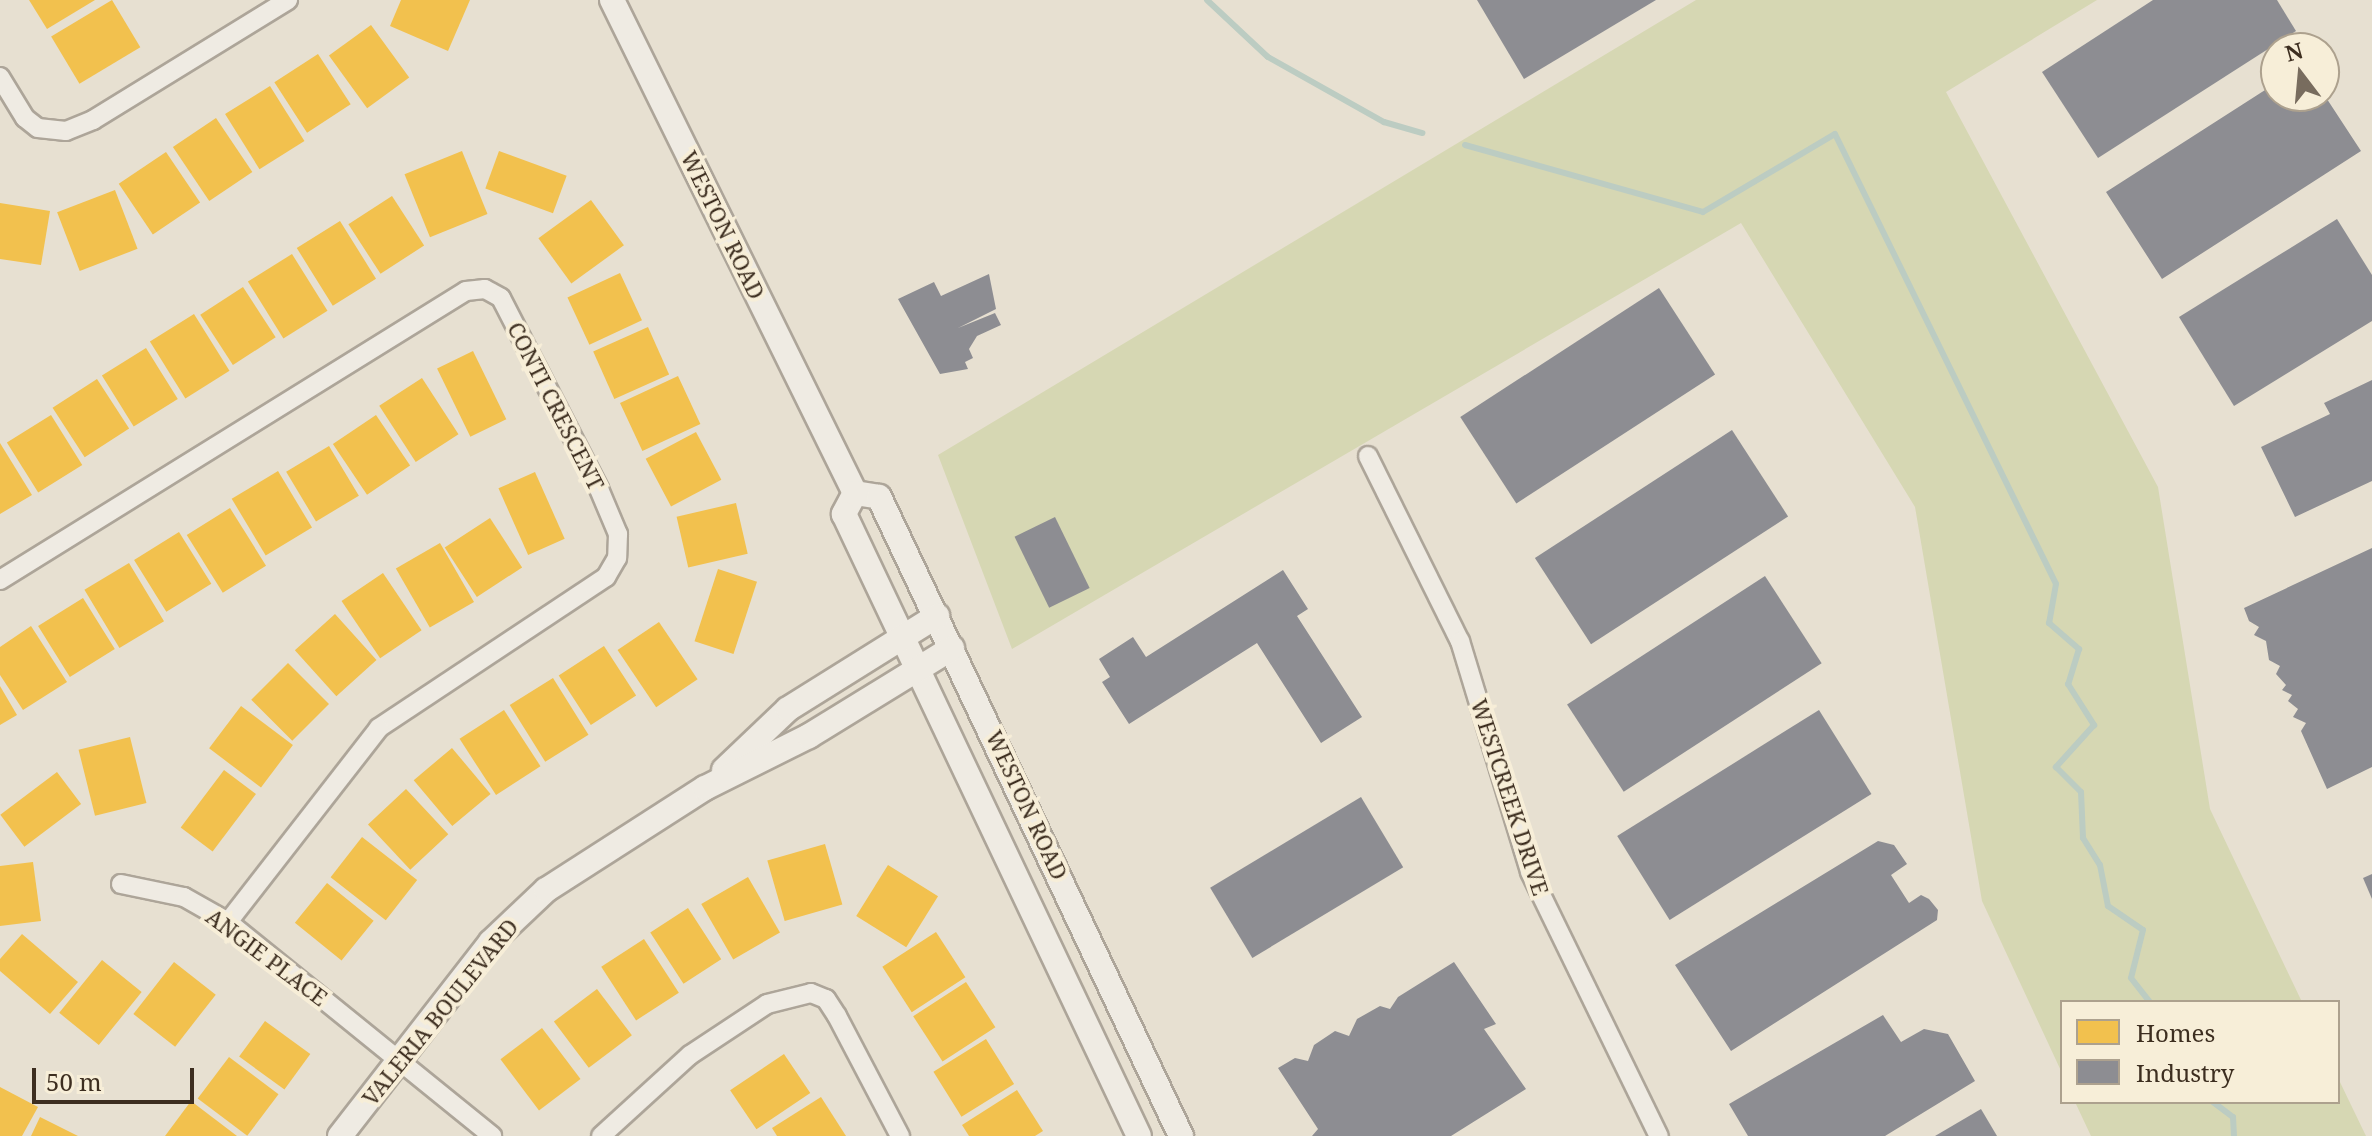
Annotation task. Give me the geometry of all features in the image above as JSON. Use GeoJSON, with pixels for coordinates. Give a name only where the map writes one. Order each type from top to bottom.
{"type":"FeatureCollection","features":[{"type":"Feature","properties":{"kind":"main road","name":"WESTON ROAD"},"geometry":{"type":"LineString","coordinates":[[612,0],[855,493]]}},
{"type":"Feature","properties":{"kind":"main road","name":"WESTON ROAD"},"geometry":{"type":"LineString","coordinates":[[855,493],[879,497],[1181,1136]]}},
{"type":"Feature","properties":{"kind":"main road","name":"WESTON ROAD"},"geometry":{"type":"LineString","coordinates":[[855,493],[844,514],[1139,1136]]}},
{"type":"Feature","properties":{"kind":"main road","name":"VALERIA BOULEVARD"},"geometry":{"type":"LineString","coordinates":[[705,788],[788,709],[937,616]]}},
{"type":"Feature","properties":{"kind":"main road","name":"VALERIA BOULEVARD"},"geometry":{"type":"LineString","coordinates":[[340,1136],[491,942],[526,907],[705,788],[809,736],[952,648]]}},
{"type":"Feature","properties":{"kind":"street"},"geometry":{"type":"LineString","coordinates":[[0,77],[25,118],[38,128],[66,131],[117,106],[288,0]]}},
{"type":"Feature","properties":{"kind":"street","name":"CONTI CRESCENT"},"geometry":{"type":"LineString","coordinates":[[0,580],[466,291],[485,289],[501,298],[599,489],[618,534],[617,558],[606,577],[379,728],[228,922]]}},
{"type":"Feature","properties":{"kind":"street","name":"WESTCREEK DRIVE"},"geometry":{"type":"LineString","coordinates":[[1368,456],[1460,641],[1530,872],[1659,1136]]}},
{"type":"Feature","properties":{"kind":"street","name":"ANGIE PLACE"},"geometry":{"type":"LineString","coordinates":[[121,884],[184,897],[228,922],[492,1136]]}},
{"type":"Feature","properties":{"kind":"street"},"geometry":{"type":"LineString","coordinates":[[601,1136],[690,1055],[767,1004],[811,993],[826,999],[837,1016],[873,1076],[900,1136]]}},
{"type":"Feature","properties":{"kind":"green space"},"geometry":{"type":"Polygon","coordinates":[[[1696,0],[2097,0],[1946,92],[2158,487],[2210,809],[2301,1000],[2060,1000],[2060,1069],[1982,901],[1915,507],[1741,223],[1012,649],[938,455],[1696,0]]]}},
{"type":"Feature","properties":{"kind":"green space"},"geometry":{"type":"Polygon","coordinates":[[[2340,1082],[2366,1136],[2091,1136],[2076,1104],[2340,1104],[2340,1082]]]}},
{"type":"Feature","properties":{"kind":"building: Homes"},"geometry":{"type":"Polygon","coordinates":[[[29,0],[95,0],[47,29],[29,0]]]}},
{"type":"Feature","properties":{"kind":"building: Homes"},"geometry":{"type":"Polygon","coordinates":[[[112,0],[140,47],[79,84],[51,37],[112,0]]]}},
{"type":"Feature","properties":{"kind":"building: Homes"},"geometry":{"type":"Polygon","coordinates":[[[401,0],[470,0],[448,51],[390,26],[401,0]]]}},
{"type":"Feature","properties":{"kind":"building: Homes"},"geometry":{"type":"Polygon","coordinates":[[[371,25],[409,78],[367,108],[329,56],[371,25]]]}},
{"type":"Feature","properties":{"kind":"building: Homes"},"geometry":{"type":"Polygon","coordinates":[[[318,54],[351,104],[307,133],[274,82],[318,54]]]}},
{"type":"Feature","properties":{"kind":"building: Homes"},"geometry":{"type":"Polygon","coordinates":[[[270,86],[304,141],[259,169],[225,114],[270,86]]]}},
{"type":"Feature","properties":{"kind":"building: Homes"},"geometry":{"type":"Polygon","coordinates":[[[216,118],[252,172],[209,201],[173,147],[216,118]]]}},
{"type":"Feature","properties":{"kind":"building: Homes"},"geometry":{"type":"Polygon","coordinates":[[[462,151],[487,214],[430,237],[405,174],[462,151]]]}},
{"type":"Feature","properties":{"kind":"building: Homes"},"geometry":{"type":"Polygon","coordinates":[[[499,151],[567,176],[553,213],[485,189],[499,151]]]}},
{"type":"Feature","properties":{"kind":"building: Homes"},"geometry":{"type":"Polygon","coordinates":[[[166,152],[200,203],[153,234],[119,184],[166,152]]]}},
{"type":"Feature","properties":{"kind":"building: Homes"},"geometry":{"type":"Polygon","coordinates":[[[115,190],[138,249],[80,271],[57,212],[115,190]]]}},
{"type":"Feature","properties":{"kind":"building: Homes"},"geometry":{"type":"Polygon","coordinates":[[[392,196],[424,245],[381,274],[348,224],[392,196]]]}},
{"type":"Feature","properties":{"kind":"building: Homes"},"geometry":{"type":"Polygon","coordinates":[[[591,200],[624,245],[571,284],[538,238],[591,200]]]}},
{"type":"Feature","properties":{"kind":"building: Homes"},"geometry":{"type":"Polygon","coordinates":[[[0,203],[50,211],[41,265],[0,259],[0,203]]]}},
{"type":"Feature","properties":{"kind":"building: Homes"},"geometry":{"type":"Polygon","coordinates":[[[340,221],[376,279],[333,306],[297,248],[340,221]]]}},
{"type":"Feature","properties":{"kind":"building: Homes"},"geometry":{"type":"Polygon","coordinates":[[[292,254],[328,311],[283,338],[248,282],[292,254]]]}},
{"type":"Feature","properties":{"kind":"building: Homes"},"geometry":{"type":"Polygon","coordinates":[[[620,273],[642,320],[589,345],[567,298],[620,273]]]}},
{"type":"Feature","properties":{"kind":"building: Homes"},"geometry":{"type":"Polygon","coordinates":[[[243,287],[276,337],[233,365],[200,315],[243,287]]]}},
{"type":"Feature","properties":{"kind":"building: Homes"},"geometry":{"type":"Polygon","coordinates":[[[194,314],[230,371],[185,398],[150,342],[194,314]]]}},
{"type":"Feature","properties":{"kind":"building: Homes"},"geometry":{"type":"Polygon","coordinates":[[[648,327],[669,375],[614,399],[593,351],[648,327]]]}},
{"type":"Feature","properties":{"kind":"building: Homes"},"geometry":{"type":"Polygon","coordinates":[[[146,348],[178,399],[134,426],[102,376],[146,348]]]}},
{"type":"Feature","properties":{"kind":"building: Homes"},"geometry":{"type":"Polygon","coordinates":[[[473,351],[506,419],[470,437],[437,369],[473,351]]]}},
{"type":"Feature","properties":{"kind":"building: Homes"},"geometry":{"type":"Polygon","coordinates":[[[678,376],[700,424],[642,451],[620,403],[678,376]]]}},
{"type":"Feature","properties":{"kind":"building: Homes"},"geometry":{"type":"Polygon","coordinates":[[[422,378],[458,434],[416,462],[379,406],[422,378]]]}},
{"type":"Feature","properties":{"kind":"building: Homes"},"geometry":{"type":"Polygon","coordinates":[[[97,379],[129,428],[85,457],[53,408],[97,379]]]}},
{"type":"Feature","properties":{"kind":"building: Homes"},"geometry":{"type":"Polygon","coordinates":[[[51,415],[82,465],[38,493],[7,443],[51,415]]]}},
{"type":"Feature","properties":{"kind":"building: Homes"},"geometry":{"type":"Polygon","coordinates":[[[376,415],[410,466],[367,495],[333,444],[376,415]]]}},
{"type":"Feature","properties":{"kind":"building: Homes"},"geometry":{"type":"Polygon","coordinates":[[[696,432],[721,480],[671,506],[646,459],[696,432]]]}},
{"type":"Feature","properties":{"kind":"building: Homes"},"geometry":{"type":"Polygon","coordinates":[[[0,443],[32,495],[0,514],[0,443]]]}},
{"type":"Feature","properties":{"kind":"building: Homes"},"geometry":{"type":"Polygon","coordinates":[[[329,446],[359,496],[316,521],[286,472],[329,446]]]}},
{"type":"Feature","properties":{"kind":"building: Homes"},"geometry":{"type":"Polygon","coordinates":[[[278,471],[312,528],[266,555],[232,499],[278,471]]]}},
{"type":"Feature","properties":{"kind":"building: Homes"},"geometry":{"type":"Polygon","coordinates":[[[535,472],[565,539],[528,555],[498,488],[535,472]]]}},
{"type":"Feature","properties":{"kind":"building: Homes"},"geometry":{"type":"Polygon","coordinates":[[[736,503],[748,554],[688,567],[677,517],[736,503]]]}},
{"type":"Feature","properties":{"kind":"building: Homes"},"geometry":{"type":"Polygon","coordinates":[[[230,508],[266,566],[223,593],[187,535],[230,508]]]}},
{"type":"Feature","properties":{"kind":"building: Homes"},"geometry":{"type":"Polygon","coordinates":[[[490,518],[522,567],[477,597],[445,547],[490,518]]]}},
{"type":"Feature","properties":{"kind":"building: Homes"},"geometry":{"type":"Polygon","coordinates":[[[179,532],[211,584],[166,612],[134,560],[179,532]]]}},
{"type":"Feature","properties":{"kind":"building: Homes"},"geometry":{"type":"Polygon","coordinates":[[[440,543],[474,602],[430,627],[396,568],[440,543]]]}},
{"type":"Feature","properties":{"kind":"building: Homes"},"geometry":{"type":"Polygon","coordinates":[[[129,563],[164,621],[119,648],[84,590],[129,563]]]}},
{"type":"Feature","properties":{"kind":"building: Homes"},"geometry":{"type":"Polygon","coordinates":[[[718,569],[757,582],[734,654],[695,641],[718,569]]]}},
{"type":"Feature","properties":{"kind":"building: Homes"},"geometry":{"type":"Polygon","coordinates":[[[383,573],[422,630],[380,658],[342,601],[383,573]]]}},
{"type":"Feature","properties":{"kind":"building: Homes"},"geometry":{"type":"Polygon","coordinates":[[[83,598],[115,649],[70,677],[38,626],[83,598]]]}},
{"type":"Feature","properties":{"kind":"building: Homes"},"geometry":{"type":"Polygon","coordinates":[[[335,614],[376,660],[336,696],[295,650],[335,614]]]}},
{"type":"Feature","properties":{"kind":"building: Homes"},"geometry":{"type":"Polygon","coordinates":[[[659,622],[698,679],[656,707],[618,650],[659,622]]]}},
{"type":"Feature","properties":{"kind":"building: Homes"},"geometry":{"type":"Polygon","coordinates":[[[31,626],[67,682],[23,710],[0,675],[0,647],[31,626]]]}},
{"type":"Feature","properties":{"kind":"building: Homes"},"geometry":{"type":"Polygon","coordinates":[[[604,646],[636,695],[591,725],[559,675],[604,646]]]}},
{"type":"Feature","properties":{"kind":"building: Homes"},"geometry":{"type":"Polygon","coordinates":[[[288,663],[329,704],[292,741],[251,700],[288,663]]]}},
{"type":"Feature","properties":{"kind":"building: Homes"},"geometry":{"type":"Polygon","coordinates":[[[553,678],[589,735],[545,762],[510,705],[553,678]]]}},
{"type":"Feature","properties":{"kind":"building: Homes"},"geometry":{"type":"Polygon","coordinates":[[[0,686],[17,715],[0,725],[0,686]]]}},
{"type":"Feature","properties":{"kind":"building: Homes"},"geometry":{"type":"Polygon","coordinates":[[[241,706],[293,745],[261,787],[209,748],[241,706]]]}},
{"type":"Feature","properties":{"kind":"building: Homes"},"geometry":{"type":"Polygon","coordinates":[[[504,710],[540,766],[496,795],[460,739],[504,710]]]}},
{"type":"Feature","properties":{"kind":"building: Homes"},"geometry":{"type":"Polygon","coordinates":[[[130,737],[146,803],[95,816],[79,750],[130,737]]]}},
{"type":"Feature","properties":{"kind":"building: Homes"},"geometry":{"type":"Polygon","coordinates":[[[452,748],[491,794],[452,826],[414,780],[452,748]]]}},
{"type":"Feature","properties":{"kind":"building: Homes"},"geometry":{"type":"Polygon","coordinates":[[[224,770],[256,794],[213,852],[181,828],[224,770]]]}},
{"type":"Feature","properties":{"kind":"building: Homes"},"geometry":{"type":"Polygon","coordinates":[[[57,772],[81,804],[24,847],[0,815],[57,772]]]}},
{"type":"Feature","properties":{"kind":"building: Homes"},"geometry":{"type":"Polygon","coordinates":[[[406,789],[448,834],[410,870],[368,824],[406,789]]]}},
{"type":"Feature","properties":{"kind":"building: Homes"},"geometry":{"type":"Polygon","coordinates":[[[362,837],[417,880],[386,920],[331,877],[362,837]]]}},
{"type":"Feature","properties":{"kind":"building: Homes"},"geometry":{"type":"Polygon","coordinates":[[[825,844],[842,905],[785,921],[767,861],[825,844]]]}},
{"type":"Feature","properties":{"kind":"building: Homes"},"geometry":{"type":"Polygon","coordinates":[[[33,862],[41,921],[0,926],[0,866],[33,862]]]}},
{"type":"Feature","properties":{"kind":"building: Homes"},"geometry":{"type":"Polygon","coordinates":[[[888,865],[938,896],[906,947],[856,916],[888,865]]]}},
{"type":"Feature","properties":{"kind":"building: Homes"},"geometry":{"type":"Polygon","coordinates":[[[748,877],[780,932],[733,959],[701,904],[748,877]]]}},
{"type":"Feature","properties":{"kind":"building: Homes"},"geometry":{"type":"Polygon","coordinates":[[[327,883],[374,921],[342,960],[295,923],[327,883]]]}},
{"type":"Feature","properties":{"kind":"building: Homes"},"geometry":{"type":"Polygon","coordinates":[[[688,908],[721,959],[683,984],[650,933],[688,908]]]}},
{"type":"Feature","properties":{"kind":"building: Homes"},"geometry":{"type":"Polygon","coordinates":[[[936,932],[965,977],[912,1012],[882,967],[936,932]]]}},
{"type":"Feature","properties":{"kind":"building: Homes"},"geometry":{"type":"Polygon","coordinates":[[[22,934],[78,982],[50,1014],[0,971],[0,959],[22,934]]]}},
{"type":"Feature","properties":{"kind":"building: Homes"},"geometry":{"type":"Polygon","coordinates":[[[644,939],[679,993],[636,1020],[601,967],[644,939]]]}},
{"type":"Feature","properties":{"kind":"building: Homes"},"geometry":{"type":"Polygon","coordinates":[[[102,960],[142,992],[99,1045],[59,1013],[102,960]]]}},
{"type":"Feature","properties":{"kind":"building: Homes"},"geometry":{"type":"Polygon","coordinates":[[[174,962],[216,995],[175,1047],[133,1014],[174,962]]]}},
{"type":"Feature","properties":{"kind":"building: Homes"},"geometry":{"type":"Polygon","coordinates":[[[966,982],[995,1027],[943,1062],[913,1016],[966,982]]]}},
{"type":"Feature","properties":{"kind":"building: Homes"},"geometry":{"type":"Polygon","coordinates":[[[597,989],[632,1035],[589,1068],[554,1021],[597,989]]]}},
{"type":"Feature","properties":{"kind":"building: Homes"},"geometry":{"type":"Polygon","coordinates":[[[265,1021],[310,1054],[284,1090],[239,1057],[265,1021]]]}},
{"type":"Feature","properties":{"kind":"building: Homes"},"geometry":{"type":"Polygon","coordinates":[[[542,1028],[581,1079],[539,1110],[500,1059],[542,1028]]]}},
{"type":"Feature","properties":{"kind":"building: Homes"},"geometry":{"type":"Polygon","coordinates":[[[986,1039],[1014,1084],[962,1117],[933,1072],[986,1039]]]}},
{"type":"Feature","properties":{"kind":"building: Homes"},"geometry":{"type":"Polygon","coordinates":[[[784,1054],[810,1093],[756,1129],[730,1090],[784,1054]]]}},
{"type":"Feature","properties":{"kind":"building: Homes"},"geometry":{"type":"Polygon","coordinates":[[[229,1057],[279,1094],[247,1136],[198,1099],[229,1057]]]}},
{"type":"Feature","properties":{"kind":"building: Homes"},"geometry":{"type":"Polygon","coordinates":[[[0,1087],[38,1107],[22,1136],[0,1136],[0,1087]]]}},
{"type":"Feature","properties":{"kind":"building: Homes"},"geometry":{"type":"Polygon","coordinates":[[[1017,1090],[1043,1131],[1035,1136],[969,1136],[962,1125],[1017,1090]]]}},
{"type":"Feature","properties":{"kind":"building: Homes"},"geometry":{"type":"Polygon","coordinates":[[[821,1097],[846,1136],[777,1136],[772,1128],[821,1097]]]}},
{"type":"Feature","properties":{"kind":"building: Homes"},"geometry":{"type":"Polygon","coordinates":[[[191,1101],[237,1136],[165,1136],[191,1101]]]}},
{"type":"Feature","properties":{"kind":"building: Homes"},"geometry":{"type":"Polygon","coordinates":[[[40,1117],[78,1136],[31,1136],[40,1117]]]}},
{"type":"Feature","properties":{"kind":"building: Industry"},"geometry":{"type":"Polygon","coordinates":[[[1477,0],[1656,0],[1524,79],[1477,0]]]}},
{"type":"Feature","properties":{"kind":"building: Industry"},"geometry":{"type":"Polygon","coordinates":[[[2153,0],[2277,0],[2296,31],[2260,32],[2260,54],[2098,158],[2042,72],[2153,0]]]}},
{"type":"Feature","properties":{"kind":"building: Industry"},"geometry":{"type":"Polygon","coordinates":[[[2260,93],[2260,112],[2335,112],[2361,151],[2162,279],[2106,192],[2260,93]]]}},
{"type":"Feature","properties":{"kind":"building: Industry"},"geometry":{"type":"Polygon","coordinates":[[[2337,219],[2372,275],[2372,321],[2234,406],[2179,317],[2337,219]]]}},
{"type":"Feature","properties":{"kind":"building: Industry"},"geometry":{"type":"Polygon","coordinates":[[[989,274],[996,309],[958,328],[995,313],[1001,325],[977,336],[969,349],[973,358],[965,362],[968,369],[940,374],[898,299],[934,282],[941,296],[989,274]]]}},
{"type":"Feature","properties":{"kind":"building: Industry"},"geometry":{"type":"Polygon","coordinates":[[[1659,288],[1715,374],[1516,503],[1460,417],[1659,288]]]}},
{"type":"Feature","properties":{"kind":"building: Industry"},"geometry":{"type":"Polygon","coordinates":[[[2372,380],[2372,481],[2295,517],[2261,447],[2330,414],[2324,403],[2372,380]]]}},
{"type":"Feature","properties":{"kind":"building: Industry"},"geometry":{"type":"Polygon","coordinates":[[[1732,430],[1788,516],[1591,644],[1535,558],[1732,430]]]}},
{"type":"Feature","properties":{"kind":"building: Industry"},"geometry":{"type":"Polygon","coordinates":[[[1055,517],[1090,588],[1049,608],[1015,537],[1055,517]]]}},
{"type":"Feature","properties":{"kind":"building: Industry"},"geometry":{"type":"Polygon","coordinates":[[[2372,548],[2372,767],[2327,789],[2301,731],[2306,723],[2293,717],[2298,709],[2288,701],[2292,695],[2282,690],[2286,685],[2276,674],[2280,666],[2269,660],[2266,641],[2254,635],[2259,627],[2249,621],[2244,608],[2372,548]]]}},
{"type":"Feature","properties":{"kind":"building: Industry"},"geometry":{"type":"Polygon","coordinates":[[[1283,570],[1308,609],[1297,616],[1362,717],[1321,743],[1257,643],[1129,724],[1102,682],[1110,677],[1099,659],[1133,637],[1146,657],[1283,570]]]}},
{"type":"Feature","properties":{"kind":"building: Industry"},"geometry":{"type":"Polygon","coordinates":[[[1765,576],[1822,663],[1624,792],[1567,705],[1765,576]]]}},
{"type":"Feature","properties":{"kind":"building: Industry"},"geometry":{"type":"Polygon","coordinates":[[[1819,710],[1871,794],[1670,920],[1617,836],[1819,710]]]}},
{"type":"Feature","properties":{"kind":"building: Industry"},"geometry":{"type":"Polygon","coordinates":[[[1361,797],[1403,867],[1252,958],[1210,888],[1361,797]]]}},
{"type":"Feature","properties":{"kind":"building: Industry"},"geometry":{"type":"Polygon","coordinates":[[[1878,841],[1894,845],[1907,864],[1891,875],[1909,903],[1921,895],[1929,899],[1938,910],[1937,920],[1731,1051],[1675,965],[1878,841]]]}},
{"type":"Feature","properties":{"kind":"building: Industry"},"geometry":{"type":"Polygon","coordinates":[[[2372,874],[2372,899],[2363,878],[2372,874]]]}},
{"type":"Feature","properties":{"kind":"building: Industry"},"geometry":{"type":"Polygon","coordinates":[[[1454,962],[1496,1024],[1484,1029],[1526,1089],[1451,1136],[1312,1136],[1318,1129],[1278,1068],[1295,1058],[1308,1061],[1314,1045],[1335,1031],[1349,1036],[1357,1019],[1380,1006],[1390,1009],[1398,997],[1454,962]]]}},
{"type":"Feature","properties":{"kind":"building: Industry"},"geometry":{"type":"Polygon","coordinates":[[[1883,1015],[1901,1042],[1924,1029],[1948,1034],[1975,1081],[1885,1136],[1748,1136],[1729,1104],[1883,1015]]]}},
{"type":"Feature","properties":{"kind":"building: Industry"},"geometry":{"type":"Polygon","coordinates":[[[1981,1109],[1997,1136],[1935,1136],[1981,1109]]]}},
{"type":"Feature","properties":{"kind":"waterway"},"geometry":{"type":"LineString","coordinates":[[1207,0],[1268,57],[1384,122],[1422,133]]}},
{"type":"Feature","properties":{"kind":"waterway"},"geometry":{"type":"LineString","coordinates":[[1465,145],[1703,212],[1835,134],[2056,584],[2049,623],[2079,649],[2068,684],[2094,725],[2056,767],[2081,792],[2083,838],[2100,865],[2108,906],[2143,930],[2131,978],[2148,1000]]}},
{"type":"Feature","properties":{"kind":"waterway"},"geometry":{"type":"LineString","coordinates":[[2216,1104],[2233,1117],[2234,1136]]}}]}
